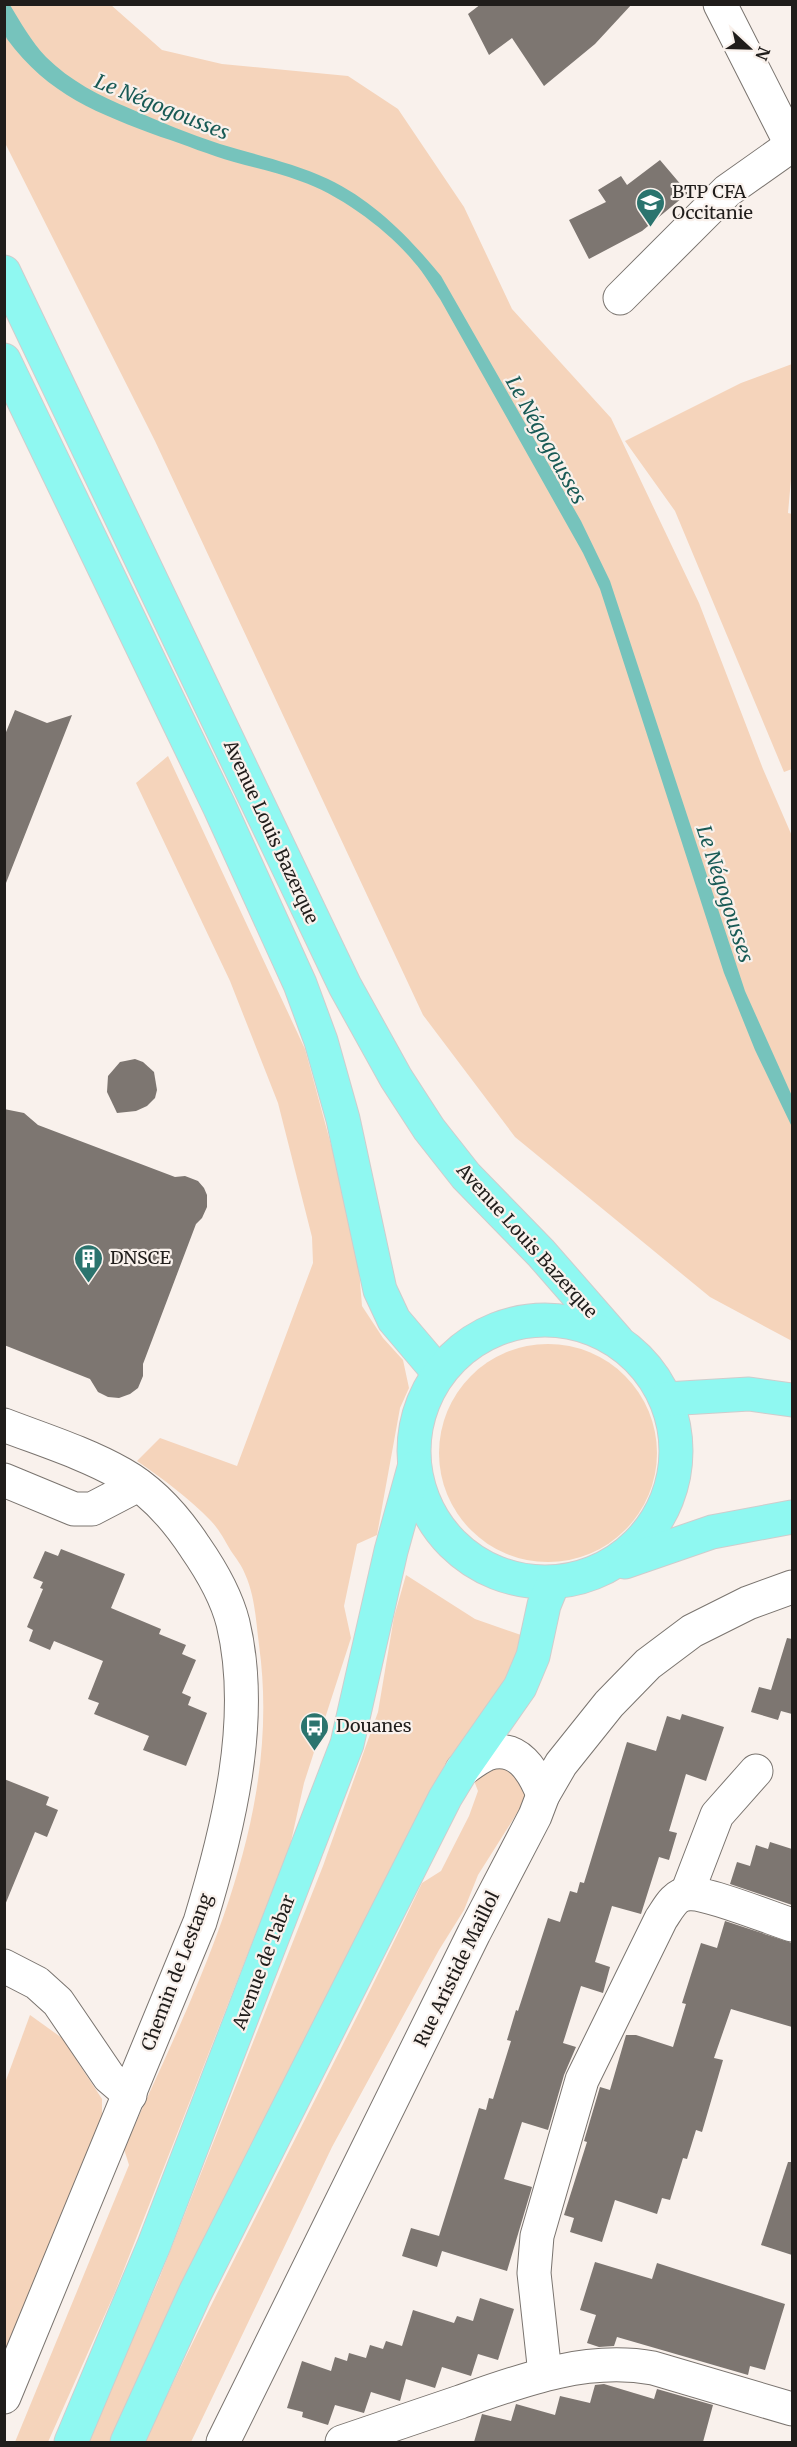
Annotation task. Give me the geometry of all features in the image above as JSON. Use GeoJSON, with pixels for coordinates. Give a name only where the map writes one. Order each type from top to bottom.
{"type":"FeatureCollection","features":[{"type":"Feature","properties":{"kind":"main road","name":"Avenue Louis Bazerque"},"geometry":{"type":"LineString","coordinates":[[4,272],[345,986],[396,1078],[429,1129],[466,1176],[540,1253],[617,1340]]}},
{"type":"Feature","properties":{"kind":"main road","name":"Avenue Louis Bazerque"},"geometry":{"type":"LineString","coordinates":[[4,360],[220,808],[300,984],[321,1041],[343,1119],[380,1290],[394,1320],[439,1373]]}},
{"type":"Feature","properties":{"kind":"main road"},"geometry":{"type":"LineString","coordinates":[[598,1571],[623,1557],[644,1537],[661,1513],[668,1495],[676,1457],[675,1428],[666,1399],[654,1377],[637,1356],[617,1340],[591,1327],[564,1320],[536,1319],[508,1324],[481,1335],[458,1352],[439,1373],[423,1402],[414,1434],[414,1468],[422,1499],[438,1527],[459,1551],[486,1569],[516,1580],[554,1583],[572,1581],[712,1532],[792,1517]]}},
{"type":"Feature","properties":{"kind":"main road"},"geometry":{"type":"LineString","coordinates":[[666,1399],[749,1394],[792,1400]]}},
{"type":"Feature","properties":{"kind":"main road","name":"Avenue de Tabar"},"geometry":{"type":"LineString","coordinates":[[71,2442],[154,2245],[347,1744],[391,1551],[414,1468]]}},
{"type":"Feature","properties":{"kind":"main road"},"geometry":{"type":"LineString","coordinates":[[127,2442],[195,2293],[445,1798],[520,1687],[533,1656],[544,1605],[554,1583]]}},
{"type":"Feature","properties":{"kind":"street"},"geometry":{"type":"LineString","coordinates":[[620,298],[727,191],[792,145],[720,4]]}},
{"type":"Feature","properties":{"kind":"street","name":"Chemin de Lestang"},"geometry":{"type":"LineString","coordinates":[[4,1425],[95,1461],[138,1485],[165,1507],[207,1564],[224,1596],[233,1623],[240,1670],[240,1712],[234,1786],[218,1865],[200,1922],[4,2397]]}},
{"type":"Feature","properties":{"kind":"street"},"geometry":{"type":"LineString","coordinates":[[4,1480],[74,1509],[92,1509],[138,1485]]}},
{"type":"Feature","properties":{"kind":"street","name":"Rue Aristide Maillol"},"geometry":{"type":"LineString","coordinates":[[223,2442],[469,1944],[535,1816],[543,1795],[561,1764],[585,1732],[648,1664],[698,1627],[748,1603],[792,1587]]}},
{"type":"Feature","properties":{"kind":"street"},"geometry":{"type":"LineString","coordinates":[[462,1770],[488,1754],[504,1753],[520,1759],[532,1770],[543,1795]]}},
{"type":"Feature","properties":{"kind":"street"},"geometry":{"type":"LineString","coordinates":[[687,1893],[717,1815],[756,1771]]}},
{"type":"Feature","properties":{"kind":"street"},"geometry":{"type":"LineString","coordinates":[[545,2374],[534,2273],[537,2236],[579,2091],[595,2051],[661,1919],[674,1900],[687,1893],[703,1895],[792,1925]]}},
{"type":"Feature","properties":{"kind":"street"},"geometry":{"type":"LineString","coordinates":[[4,1966],[37,1983],[58,2002],[110,2077],[130,2095]]}},
{"type":"Feature","properties":{"kind":"street"},"geometry":{"type":"LineString","coordinates":[[352,2441],[545,2374],[580,2367],[630,2364],[653,2368],[792,2409]]}},
{"type":"Feature","properties":{"kind":"shaded area"},"geometry":{"type":"Polygon","coordinates":[[[5,5],[111,5],[162,50],[222,64],[348,76],[398,109],[464,207],[512,309],[611,418],[699,603],[763,769],[792,836],[792,1341],[710,1297],[515,1137],[423,1015],[155,441],[5,143],[5,5]]]}},
{"type":"Feature","properties":{"kind":"shaded area"},"geometry":{"type":"Polygon","coordinates":[[[792,364],[792,468],[788,513],[792,514],[792,769],[784,772],[675,511],[625,441],[741,383],[792,364]]]}},
{"type":"Feature","properties":{"kind":"shaded area"},"geometry":{"type":"Polygon","coordinates":[[[168,756],[305,1049],[337,1167],[359,1269],[362,1306],[383,1338],[403,1360],[409,1388],[400,1408],[377,1535],[357,1544],[344,1606],[351,1638],[304,1783],[290,1846],[115,2292],[48,2442],[15,2442],[129,2165],[124,2149],[205,1967],[228,1904],[246,1841],[258,1777],[263,1712],[259,1645],[253,1600],[244,1571],[211,1521],[176,1489],[137,1461],[160,1438],[237,1466],[313,1263],[312,1237],[278,1103],[230,981],[136,783],[168,756]]]}},
{"type":"Feature","properties":{"kind":"shaded area"},"geometry":{"type":"Polygon","coordinates":[[[559,1344],[590,1352],[609,1362],[625,1376],[639,1392],[649,1411],[657,1442],[657,1464],[649,1495],[639,1514],[625,1530],[609,1544],[590,1554],[559,1562],[537,1562],[506,1554],[487,1544],[457,1514],[447,1495],[441,1474],[439,1442],[447,1411],[457,1392],[487,1362],[506,1352],[527,1346],[559,1344]]]}},
{"type":"Feature","properties":{"kind":"shaded area"},"geometry":{"type":"Polygon","coordinates":[[[406,1575],[475,1619],[521,1635],[517,1660],[494,1698],[437,1779],[113,2442],[86,2442],[157,2284],[323,1866],[378,1712],[394,1617],[406,1575]]]}},
{"type":"Feature","properties":{"kind":"shaded area"},"geometry":{"type":"Polygon","coordinates":[[[486,1766],[517,1770],[525,1786],[524,1802],[478,1875],[464,1910],[439,1950],[332,2147],[191,2442],[145,2442],[422,1883],[441,1871],[469,1816],[478,1791],[473,1778],[486,1766]]]}},
{"type":"Feature","properties":{"kind":"shaded area"},"geometry":{"type":"Polygon","coordinates":[[[30,2015],[62,2038],[102,2099],[102,2117],[5,2357],[5,2083],[30,2015]]]}},
{"type":"Feature","properties":{"kind":"water"},"geometry":{"type":"Polygon","coordinates":[[[4,5],[10,5],[46,57],[75,81],[108,99],[175,128],[301,168],[345,188],[376,209],[417,248],[441,276],[581,521],[610,581],[745,991],[792,1096],[792,1127],[755,1050],[724,973],[600,589],[583,553],[425,275],[377,226],[331,195],[292,178],[225,159],[117,120],[57,89],[23,58],[7,39],[4,5]]]}},
{"type":"Feature","properties":{"kind":"building"},"geometry":{"type":"Polygon","coordinates":[[[481,4],[632,4],[595,44],[544,86],[512,38],[489,55],[468,14],[481,4]]]}},
{"type":"Feature","properties":{"kind":"building"},"geometry":{"type":"Polygon","coordinates":[[[660,160],[688,193],[642,231],[589,259],[569,220],[606,202],[598,190],[621,176],[627,185],[660,160]]]}},
{"type":"Feature","properties":{"kind":"building"},"geometry":{"type":"Polygon","coordinates":[[[15,710],[47,723],[72,715],[6,883],[4,737],[15,710]]]}},
{"type":"Feature","properties":{"kind":"building"},"geometry":{"type":"Polygon","coordinates":[[[135,1059],[143,1062],[154,1072],[157,1090],[155,1098],[147,1106],[136,1111],[117,1113],[107,1092],[108,1076],[120,1062],[135,1059]]]}},
{"type":"Feature","properties":{"kind":"building","name":"DNSCE"},"geometry":{"type":"Polygon","coordinates":[[[4,1109],[24,1113],[38,1125],[175,1177],[185,1176],[198,1181],[204,1188],[207,1195],[207,1207],[196,1224],[143,1364],[143,1376],[138,1388],[130,1394],[119,1398],[108,1397],[98,1392],[90,1379],[4,1345],[4,1109]]]}},
{"type":"Feature","properties":{"kind":"building"},"geometry":{"type":"Polygon","coordinates":[[[61,1549],[125,1574],[111,1608],[161,1629],[159,1634],[186,1645],[182,1654],[196,1660],[182,1693],[191,1697],[188,1705],[207,1713],[186,1766],[143,1750],[149,1736],[94,1714],[99,1703],[88,1699],[103,1661],[54,1641],[50,1650],[29,1641],[33,1630],[27,1627],[43,1589],[40,1588],[43,1582],[33,1578],[45,1551],[58,1556],[61,1549]]]}},
{"type":"Feature","properties":{"kind":"building"},"geometry":{"type":"Polygon","coordinates":[[[787,1638],[792,1639],[792,1714],[781,1711],[778,1720],[751,1712],[759,1687],[771,1690],[787,1638]]]}},
{"type":"Feature","properties":{"kind":"building"},"geometry":{"type":"Polygon","coordinates":[[[682,1714],[724,1727],[706,1781],[686,1774],[669,1831],[677,1833],[669,1860],[659,1857],[641,1914],[612,1906],[595,1962],[610,1967],[603,1993],[581,1986],[563,2043],[576,2047],[564,2075],[548,2130],[522,2122],[504,2179],[532,2187],[507,2271],[442,2251],[437,2267],[402,2256],[411,2228],[439,2236],[479,2108],[486,2110],[489,2098],[493,2099],[511,2041],[507,2040],[516,2010],[518,2011],[548,1918],[560,1922],[570,1891],[577,1893],[580,1882],[584,1883],[627,1742],[656,1751],[667,1716],[680,1720],[682,1714]]]}},
{"type":"Feature","properties":{"kind":"building"},"geometry":{"type":"Polygon","coordinates":[[[4,1779],[49,1797],[46,1805],[58,1810],[47,1837],[35,1832],[5,1905],[4,1779]]]}},
{"type":"Feature","properties":{"kind":"building"},"geometry":{"type":"Polygon","coordinates":[[[770,1842],[792,1849],[792,1905],[730,1884],[737,1862],[750,1866],[756,1845],[768,1849],[770,1842]]]}},
{"type":"Feature","properties":{"kind":"building"},"geometry":{"type":"Polygon","coordinates":[[[725,1921],[792,1943],[792,2027],[731,2009],[714,2058],[723,2060],[702,2132],[696,2130],[687,2159],[683,2158],[670,2200],[662,2198],[657,2214],[615,2200],[602,2242],[570,2232],[574,2218],[564,2215],[587,2142],[584,2141],[600,2087],[610,2090],[626,2035],[636,2035],[673,2047],[686,2004],[682,2003],[701,1943],[717,1948],[725,1921]]]}},
{"type":"Feature","properties":{"kind":"building"},"geometry":{"type":"Polygon","coordinates":[[[788,2162],[792,2162],[792,2255],[761,2245],[788,2162]]]}},
{"type":"Feature","properties":{"kind":"building"},"geometry":{"type":"Polygon","coordinates":[[[595,2262],[652,2279],[657,2263],[785,2304],[765,2370],[750,2366],[748,2375],[617,2337],[614,2346],[599,2347],[587,2343],[596,2315],[580,2310],[595,2262]]]}},
{"type":"Feature","properties":{"kind":"building"},"geometry":{"type":"Polygon","coordinates":[[[480,2298],[514,2309],[498,2360],[478,2354],[471,2376],[442,2367],[435,2388],[406,2379],[400,2401],[371,2392],[364,2413],[335,2405],[328,2425],[302,2417],[303,2412],[287,2408],[302,2361],[331,2371],[335,2357],[347,2361],[349,2353],[366,2358],[370,2345],[383,2349],[386,2341],[402,2346],[413,2310],[454,2323],[457,2316],[473,2321],[480,2298]]]}},
{"type":"Feature","properties":{"kind":"building"},"geometry":{"type":"Polygon","coordinates":[[[604,2384],[654,2399],[657,2389],[713,2405],[703,2442],[474,2442],[482,2414],[511,2421],[516,2404],[555,2415],[560,2396],[590,2403],[595,2385],[604,2384]]]}},
{"type":"Feature","properties":{"kind":"place","name":"BTP CFA Occitanie"},"geometry":{"type":"Point","coordinates":[651,228]}},
{"type":"Feature","properties":{"kind":"place","name":"DNSCE"},"geometry":{"type":"Point","coordinates":[89,1284]}},
{"type":"Feature","properties":{"kind":"place","name":"Douanes"},"geometry":{"type":"Point","coordinates":[315,1752]}},
{"type":"Feature","properties":{"kind":"water label","name":"Le Négogousses"},"geometry":{"type":"Point","coordinates":[162,107]}},
{"type":"Feature","properties":{"kind":"water label","name":"Le Négogousses"},"geometry":{"type":"Point","coordinates":[546,440]}},
{"type":"Feature","properties":{"kind":"water label","name":"Le Négogousses"},"geometry":{"type":"Point","coordinates":[725,894]}}]}
